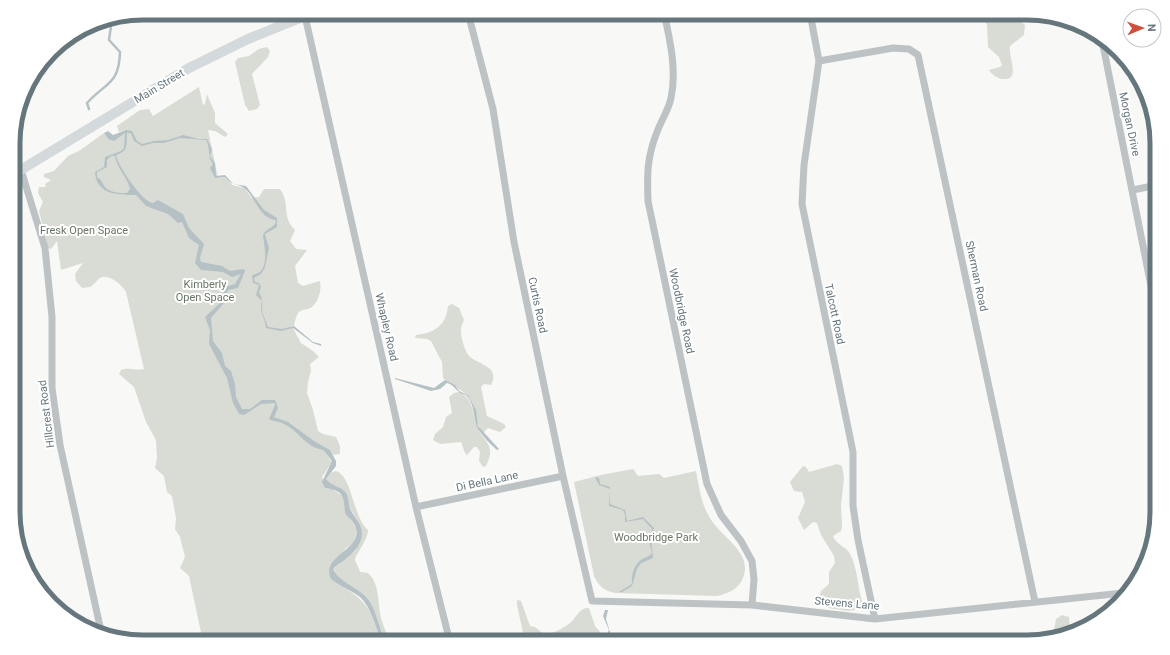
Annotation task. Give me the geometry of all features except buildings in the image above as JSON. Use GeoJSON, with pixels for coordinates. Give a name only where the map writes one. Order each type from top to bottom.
{"type":"FeatureCollection","features":[{"type":"Feature","properties":{"kind":"main road","name":"Main Street"},"geometry":{"type":"LineString","coordinates":[[20,171],[190,68],[248,39],[294,20]]}},
{"type":"Feature","properties":{"kind":"street","name":"Whapley Road"},"geometry":{"type":"LineString","coordinates":[[310,20],[416,507],[448,635]]}},
{"type":"Feature","properties":{"kind":"street","name":"Curtis Road"},"geometry":{"type":"LineString","coordinates":[[470,20],[492,109],[514,242],[563,476],[592,601]]}},
{"type":"Feature","properties":{"kind":"street","name":"Woodbridge Road"},"geometry":{"type":"LineString","coordinates":[[666,20],[674,74],[671,99],[656,133],[647,168],[648,201],[707,484],[721,515],[741,541],[752,561],[754,579],[752,605]]}},
{"type":"Feature","properties":{"kind":"street","name":"Talcott Road"},"geometry":{"type":"LineString","coordinates":[[811,20],[819,61],[804,165],[802,204],[853,452],[853,506],[875,619]]}},
{"type":"Feature","properties":{"kind":"street","name":"Morgan Drive"},"geometry":{"type":"LineString","coordinates":[[1103,46],[1150,280]]}},
{"type":"Feature","properties":{"kind":"street","name":"Sherman Road"},"geometry":{"type":"LineString","coordinates":[[819,61],[892,48],[909,49],[918,55],[1035,602]]}},
{"type":"Feature","properties":{"kind":"street","name":"Hillcrest Road"},"geometry":{"type":"LineString","coordinates":[[20,178],[45,248],[52,317],[52,388],[60,445],[100,627]]}},
{"type":"Feature","properties":{"kind":"street"},"geometry":{"type":"LineString","coordinates":[[1133,190],[1150,186]]}},
{"type":"Feature","properties":{"kind":"street","name":"Di Bella Lane"},"geometry":{"type":"LineString","coordinates":[[416,507],[563,476]]}},
{"type":"Feature","properties":{"kind":"street","name":"Stevens Lane"},"geometry":{"type":"LineString","coordinates":[[592,601],[752,605],[875,619],[1119,593]]}},
{"type":"Feature","properties":{"kind":"green space"},"geometry":{"type":"Polygon","coordinates":[[[984,20],[1018,20],[1025,25],[1024,35],[1010,46],[1013,73],[1008,79],[998,78],[989,70],[1002,65],[999,57],[988,47],[987,25],[984,20]]]}},
{"type":"Feature","properties":{"kind":"green space"},"geometry":{"type":"Polygon","coordinates":[[[267,47],[270,51],[268,57],[252,74],[260,105],[257,109],[249,111],[245,105],[235,62],[238,58],[249,56],[259,49],[267,47]]]}},
{"type":"Feature","properties":{"kind":"green space","name":"Kimberly Open Space"},"geometry":{"type":"Polygon","coordinates":[[[199,87],[203,105],[205,104],[207,94],[215,113],[215,123],[228,134],[225,137],[215,131],[208,130],[218,178],[225,177],[232,185],[244,188],[252,198],[259,197],[264,189],[280,189],[283,195],[288,220],[295,230],[290,241],[296,249],[307,250],[295,266],[298,283],[303,286],[320,281],[320,293],[317,301],[308,309],[301,310],[299,312],[294,326],[291,326],[291,328],[293,328],[301,343],[319,357],[310,364],[311,371],[307,393],[318,431],[323,434],[336,437],[340,446],[340,454],[333,455],[330,450],[315,442],[317,449],[323,450],[332,462],[322,477],[327,489],[332,489],[343,496],[345,501],[345,511],[357,529],[354,543],[345,549],[340,562],[356,550],[359,524],[339,487],[330,484],[326,479],[332,472],[336,471],[346,480],[359,516],[368,530],[366,538],[355,560],[360,572],[368,573],[375,583],[380,615],[388,635],[383,635],[369,600],[346,589],[361,600],[366,606],[379,635],[202,635],[189,576],[180,568],[185,557],[180,537],[175,529],[176,518],[172,496],[167,492],[164,476],[155,468],[157,458],[156,440],[146,422],[134,387],[119,374],[121,370],[124,369],[144,369],[126,292],[116,281],[105,277],[100,278],[90,287],[82,288],[76,281],[75,274],[83,263],[61,270],[57,241],[51,249],[48,248],[39,211],[43,202],[38,193],[39,187],[46,187],[45,184],[51,180],[44,177],[44,174],[54,171],[68,156],[79,151],[104,133],[108,139],[118,138],[126,130],[119,132],[117,126],[140,110],[149,109],[153,116],[199,87]]]}},
{"type":"Feature","properties":{"kind":"green space"},"geometry":{"type":"Polygon","coordinates":[[[452,304],[459,308],[464,320],[461,327],[461,332],[467,354],[491,370],[493,374],[491,385],[484,384],[481,387],[487,416],[504,424],[506,427],[500,432],[488,428],[483,433],[478,424],[471,400],[468,395],[443,378],[442,362],[431,341],[427,339],[415,338],[416,335],[434,330],[438,327],[445,319],[448,306],[452,304]]]}},
{"type":"Feature","properties":{"kind":"green space"},"geometry":{"type":"Polygon","coordinates":[[[459,392],[468,398],[472,406],[477,426],[490,448],[486,466],[483,467],[479,461],[480,452],[477,447],[474,447],[467,455],[461,442],[440,444],[433,440],[435,434],[443,427],[446,417],[452,413],[449,397],[454,393],[459,392]]]}},
{"type":"Feature","properties":{"kind":"green space"},"geometry":{"type":"Polygon","coordinates":[[[837,464],[842,466],[844,478],[841,505],[842,527],[841,531],[833,536],[836,541],[848,551],[853,560],[863,604],[862,609],[848,611],[828,608],[819,598],[821,591],[829,584],[829,572],[835,563],[834,556],[821,535],[817,523],[813,522],[804,530],[798,518],[805,502],[802,492],[794,491],[790,482],[803,466],[806,467],[809,472],[837,464]]]}},
{"type":"Feature","properties":{"kind":"green space","name":"Woodbridge Park"},"geometry":{"type":"Polygon","coordinates":[[[633,469],[638,476],[659,474],[664,478],[696,471],[704,507],[707,513],[715,525],[736,547],[744,563],[745,572],[737,587],[728,593],[717,596],[615,593],[608,591],[600,585],[594,576],[574,482],[633,469]]]}},
{"type":"Feature","properties":{"kind":"green space"},"geometry":{"type":"Polygon","coordinates":[[[517,600],[521,601],[530,626],[535,627],[545,635],[523,635],[517,600]]]}},
{"type":"Feature","properties":{"kind":"green space"},"geometry":{"type":"Polygon","coordinates":[[[586,608],[589,608],[595,626],[600,632],[600,635],[545,635],[567,626],[580,611],[586,608]]]}},
{"type":"Feature","properties":{"kind":"green space"},"geometry":{"type":"Polygon","coordinates":[[[1062,615],[1069,617],[1070,627],[1054,632],[1056,619],[1062,615]]]}},
{"type":"Feature","properties":{"kind":"shaded area"},"geometry":{"type":"Polygon","coordinates":[[[126,130],[132,131],[137,141],[142,144],[168,140],[183,135],[199,139],[207,139],[212,149],[210,156],[215,163],[216,176],[225,175],[233,184],[225,177],[215,178],[210,168],[213,164],[210,158],[206,140],[180,138],[164,143],[153,143],[142,146],[134,141],[131,133],[127,133],[127,144],[125,149],[123,152],[116,155],[121,167],[131,183],[143,197],[153,203],[158,200],[183,214],[189,228],[204,244],[200,258],[201,262],[222,266],[230,271],[244,269],[245,271],[238,288],[228,290],[224,303],[211,318],[213,341],[222,353],[225,366],[231,371],[235,384],[236,397],[242,409],[250,409],[262,400],[275,400],[278,408],[274,417],[288,422],[314,441],[330,450],[336,461],[336,466],[326,479],[346,493],[349,506],[360,525],[362,532],[359,544],[355,550],[334,567],[333,570],[340,578],[367,598],[375,613],[383,635],[379,635],[368,607],[360,597],[331,579],[329,571],[331,564],[348,548],[356,536],[356,528],[345,513],[342,495],[336,491],[325,488],[322,482],[332,461],[323,450],[312,446],[294,430],[282,423],[269,419],[275,405],[274,403],[261,404],[244,415],[239,414],[233,403],[227,378],[209,344],[210,330],[205,317],[222,301],[225,287],[235,284],[241,274],[232,277],[223,272],[201,270],[195,263],[199,245],[189,238],[182,222],[178,223],[168,214],[146,206],[136,195],[116,194],[99,185],[96,180],[95,172],[104,167],[105,157],[121,151],[124,148],[125,133],[114,141],[108,139],[104,133],[108,131],[113,135],[126,130]],[[111,156],[107,160],[107,167],[97,172],[97,177],[107,189],[115,192],[127,193],[130,189],[129,184],[116,161],[115,156],[111,156]]]}},
{"type":"Feature","properties":{"kind":"shaded area"},"geometry":{"type":"Polygon","coordinates":[[[234,184],[246,186],[264,210],[277,218],[277,227],[265,234],[269,248],[265,267],[261,274],[254,278],[255,282],[259,283],[261,287],[259,292],[262,301],[256,295],[259,285],[253,283],[252,276],[260,272],[263,268],[265,254],[263,235],[274,226],[276,222],[261,211],[244,188],[234,184]]]}},
{"type":"Feature","properties":{"kind":"shaded area"},"geometry":{"type":"Polygon","coordinates":[[[264,317],[268,327],[282,329],[294,326],[313,342],[321,344],[321,346],[313,343],[293,328],[281,331],[266,328],[264,317]]]}},
{"type":"Feature","properties":{"kind":"shaded area"},"geometry":{"type":"Polygon","coordinates":[[[395,378],[434,388],[445,380],[455,385],[459,391],[468,395],[476,410],[478,426],[499,449],[497,450],[484,438],[478,429],[473,408],[467,396],[460,393],[451,385],[447,383],[440,389],[431,391],[395,378]]]}},
{"type":"Feature","properties":{"kind":"shaded area"},"geometry":{"type":"Polygon","coordinates":[[[578,472],[599,478],[600,484],[610,487],[610,489],[599,485],[595,477],[578,472]]]}},
{"type":"Feature","properties":{"kind":"shaded area"},"geometry":{"type":"Polygon","coordinates":[[[610,489],[610,504],[625,510],[627,521],[643,517],[654,528],[651,540],[653,558],[641,563],[637,569],[632,586],[622,592],[619,592],[632,584],[632,577],[636,565],[652,553],[649,541],[652,529],[643,519],[625,522],[623,510],[609,506],[610,489]]]}},
{"type":"Feature","properties":{"kind":"shaded area"},"geometry":{"type":"Polygon","coordinates":[[[605,610],[608,610],[606,619],[610,632],[608,635],[606,635],[609,630],[603,616],[605,610]]]}},
{"type":"Feature","properties":{"kind":"waterway"},"geometry":{"type":"LineString","coordinates":[[89,109],[87,103],[110,82],[117,71],[120,52],[109,40],[111,24]]}},
{"type":"Feature","properties":{"kind":"park label","name":"Fresk Open Space"},"geometry":{"type":"Point","coordinates":[84,230]}}]}
